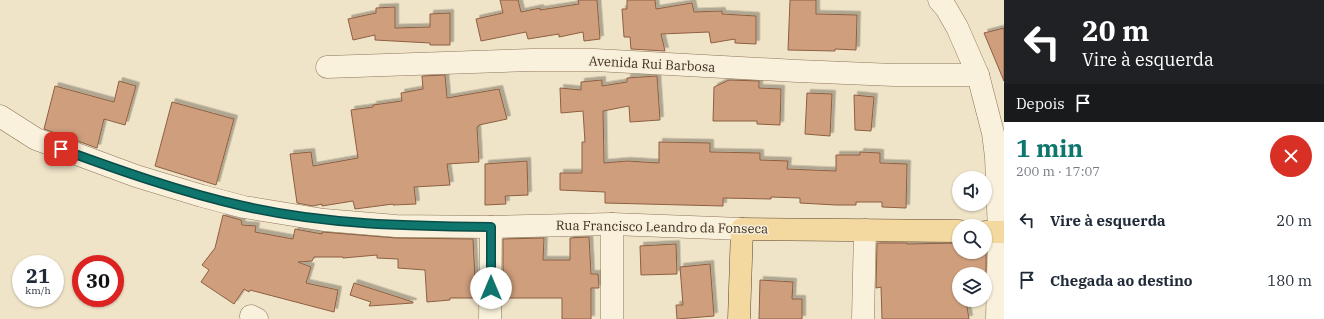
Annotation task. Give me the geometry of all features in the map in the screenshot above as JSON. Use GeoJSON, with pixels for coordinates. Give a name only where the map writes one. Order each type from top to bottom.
{"type":"FeatureCollection","features":[{"type":"Feature","properties":{"kind":"main road","name":"Rua Francisco Leandro da Fonseca"},"geometry":{"type":"LineString","coordinates":[[742,229],[952,231]]}},
{"type":"Feature","properties":{"kind":"main road"},"geometry":{"type":"LineString","coordinates":[[739,319],[742,229]]}},
{"type":"Feature","properties":{"kind":"street"},"geometry":{"type":"LineString","coordinates":[[939,0],[957,27],[978,75],[993,133],[996,157],[997,319]]}},
{"type":"Feature","properties":{"kind":"street","name":"Avenida Rui Barbosa"},"geometry":{"type":"LineString","coordinates":[[327,67],[532,60],[595,60],[842,73],[894,75],[978,75]]}},
{"type":"Feature","properties":{"kind":"street","name":"Rua Francisco Leandro da Fonseca"},"geometry":{"type":"LineString","coordinates":[[0,116],[36,139],[61,149],[136,176],[244,207],[332,220],[396,226],[491,227],[612,224],[742,229]]}},
{"type":"Feature","properties":{"kind":"street"},"geometry":{"type":"LineString","coordinates":[[612,224],[612,319]]}},
{"type":"Feature","properties":{"kind":"street"},"geometry":{"type":"LineString","coordinates":[[490,319],[491,227]]}},
{"type":"Feature","properties":{"kind":"street"},"geometry":{"type":"LineString","coordinates":[[863,319],[865,230]]}},
{"type":"Feature","properties":{"kind":"building"},"geometry":{"type":"Polygon","coordinates":[[[500,0],[518,0],[521,12],[540,8],[540,10],[579,4],[578,0],[597,0],[600,39],[584,41],[583,32],[559,37],[559,34],[528,39],[526,32],[481,41],[476,19],[503,13],[500,0]]]}},
{"type":"Feature","properties":{"kind":"building"},"geometry":{"type":"Polygon","coordinates":[[[627,0],[655,0],[656,9],[692,3],[694,12],[722,11],[722,14],[756,16],[756,44],[735,43],[735,39],[711,43],[709,32],[661,34],[665,51],[631,49],[630,37],[624,37],[622,9],[627,9],[627,0]]]}},
{"type":"Feature","properties":{"kind":"building"},"geometry":{"type":"Polygon","coordinates":[[[790,0],[816,0],[816,14],[857,15],[856,50],[788,50],[790,0]]]}},
{"type":"Feature","properties":{"kind":"building"},"geometry":{"type":"Polygon","coordinates":[[[395,7],[395,28],[430,27],[430,14],[450,13],[450,45],[430,45],[430,43],[375,40],[375,35],[353,40],[348,19],[376,13],[376,8],[395,7]]]}},
{"type":"Feature","properties":{"kind":"building"},"geometry":{"type":"Polygon","coordinates":[[[1004,28],[1004,81],[984,33],[1004,28]]]}},
{"type":"Feature","properties":{"kind":"building"},"geometry":{"type":"Polygon","coordinates":[[[445,75],[447,98],[499,89],[507,119],[479,125],[477,127],[479,162],[447,164],[450,185],[414,187],[416,204],[393,204],[355,209],[353,201],[322,206],[322,204],[313,206],[297,203],[290,154],[311,152],[313,166],[358,158],[351,110],[402,101],[401,93],[423,89],[422,76],[445,75]]]}},
{"type":"Feature","properties":{"kind":"building"},"geometry":{"type":"Polygon","coordinates":[[[657,76],[660,120],[630,122],[629,106],[603,111],[604,163],[627,161],[659,163],[659,142],[710,143],[710,152],[760,153],[760,160],[788,161],[787,169],[836,171],[836,155],[860,155],[860,152],[880,153],[880,163],[907,164],[906,208],[882,207],[882,202],[856,202],[856,205],[836,205],[800,203],[800,198],[771,197],[771,199],[723,198],[723,206],[605,203],[605,192],[560,190],[560,173],[582,173],[582,142],[585,142],[583,111],[561,113],[560,88],[581,90],[581,82],[602,80],[602,86],[627,82],[627,78],[657,76]]]}},
{"type":"Feature","properties":{"kind":"building"},"geometry":{"type":"Polygon","coordinates":[[[729,80],[759,81],[759,88],[781,89],[780,125],[757,124],[757,121],[713,121],[714,87],[729,80]]]}},
{"type":"Feature","properties":{"kind":"building"},"geometry":{"type":"Polygon","coordinates":[[[119,81],[136,86],[125,125],[104,119],[97,148],[44,129],[55,86],[114,102],[119,81]]]}},
{"type":"Feature","properties":{"kind":"building"},"geometry":{"type":"Polygon","coordinates":[[[807,93],[832,94],[830,136],[805,134],[807,93]]]}},
{"type":"Feature","properties":{"kind":"building"},"geometry":{"type":"Polygon","coordinates":[[[854,95],[874,97],[871,131],[855,130],[854,95]]]}},
{"type":"Feature","properties":{"kind":"building"},"geometry":{"type":"Polygon","coordinates":[[[172,102],[234,119],[216,185],[155,166],[172,102]]]}},
{"type":"Feature","properties":{"kind":"building"},"geometry":{"type":"Polygon","coordinates":[[[527,161],[528,195],[505,196],[506,204],[485,205],[485,164],[527,161]]]}},
{"type":"Feature","properties":{"kind":"building"},"geometry":{"type":"Polygon","coordinates":[[[223,215],[241,220],[242,225],[256,226],[255,232],[293,239],[295,229],[322,234],[322,232],[396,238],[473,239],[476,298],[450,298],[450,300],[427,302],[425,270],[398,268],[398,259],[377,258],[377,255],[343,258],[314,257],[312,261],[298,262],[311,267],[306,283],[338,290],[334,312],[250,290],[249,292],[244,289],[234,304],[201,282],[209,270],[202,265],[215,248],[223,215]]]}},
{"type":"Feature","properties":{"kind":"building"},"geometry":{"type":"Polygon","coordinates":[[[589,237],[591,274],[598,274],[599,288],[591,288],[591,319],[562,319],[562,298],[503,298],[503,239],[544,238],[543,260],[570,260],[570,238],[589,237]]]}},
{"type":"Feature","properties":{"kind":"building"},"geometry":{"type":"Polygon","coordinates":[[[877,243],[952,243],[952,259],[986,259],[986,267],[952,267],[952,307],[967,307],[969,319],[882,319],[881,287],[876,288],[877,243]]]}},
{"type":"Feature","properties":{"kind":"building"},"geometry":{"type":"Polygon","coordinates":[[[676,244],[677,274],[641,275],[640,246],[676,244]]]}},
{"type":"Feature","properties":{"kind":"building"},"geometry":{"type":"Polygon","coordinates":[[[710,264],[714,316],[677,319],[676,305],[683,305],[680,267],[710,264]]]}},
{"type":"Feature","properties":{"kind":"building"},"geometry":{"type":"Polygon","coordinates":[[[760,280],[793,282],[792,299],[802,299],[802,319],[759,319],[760,280]]]}},
{"type":"Feature","properties":{"kind":"building"},"geometry":{"type":"Polygon","coordinates":[[[354,283],[413,303],[369,306],[371,302],[350,295],[354,283]]]}},
{"type":"Feature","properties":{"kind":"route"},"geometry":{"type":"LineString","coordinates":[[61,149],[136,176],[244,207],[324,220],[396,226],[491,227],[491,288]]}}]}
